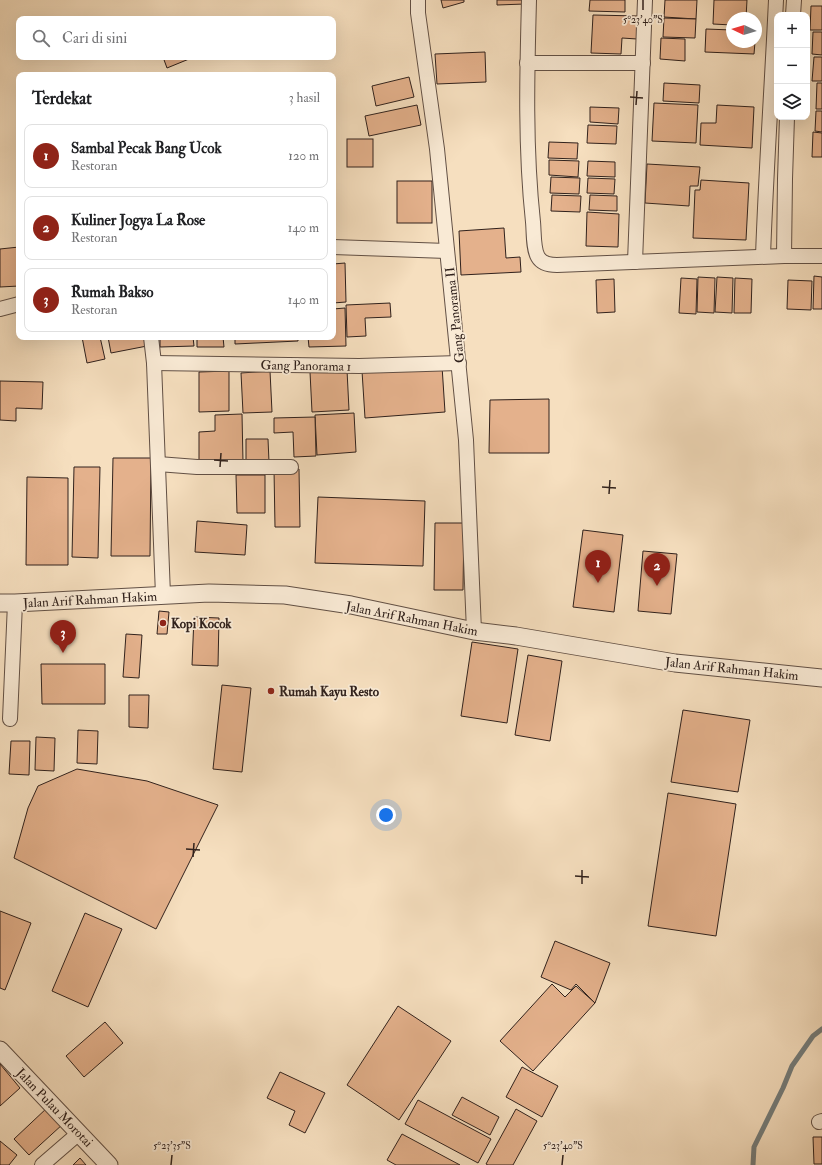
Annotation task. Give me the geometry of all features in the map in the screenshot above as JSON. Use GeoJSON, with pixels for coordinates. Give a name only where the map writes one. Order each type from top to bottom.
{"type":"FeatureCollection","features":[{"type":"Feature","properties":{"kind":"street","name":"Gang Panorama II"},"geometry":{"type":"LineString","coordinates":[[418,0],[418,14],[437,149],[466,440],[474,631]]}},
{"type":"Feature","properties":{"kind":"street"},"geometry":{"type":"LineString","coordinates":[[529,0],[527,148],[530,195],[538,258],[550,265],[763,256],[822,256]]}},
{"type":"Feature","properties":{"kind":"street"},"geometry":{"type":"LineString","coordinates":[[635,262],[645,0]]}},
{"type":"Feature","properties":{"kind":"street"},"geometry":{"type":"LineString","coordinates":[[763,256],[776,0]]}},
{"type":"Feature","properties":{"kind":"street"},"geometry":{"type":"LineString","coordinates":[[793,12],[794,0]]}},
{"type":"Feature","properties":{"kind":"street"},"geometry":{"type":"LineString","coordinates":[[527,63],[643,63]]}},
{"type":"Feature","properties":{"kind":"street"},"geometry":{"type":"LineString","coordinates":[[784,256],[787,120]]}},
{"type":"Feature","properties":{"kind":"street"},"geometry":{"type":"LineString","coordinates":[[336,247],[447,250]]}},
{"type":"Feature","properties":{"kind":"street"},"geometry":{"type":"LineString","coordinates":[[0,309],[16,305]]}},
{"type":"Feature","properties":{"kind":"street"},"geometry":{"type":"LineString","coordinates":[[151,340],[154,363],[163,595]]}},
{"type":"Feature","properties":{"kind":"street","name":"Gang Panorama 1"},"geometry":{"type":"LineString","coordinates":[[154,363],[359,366],[459,363]]}},
{"type":"Feature","properties":{"kind":"street"},"geometry":{"type":"LineString","coordinates":[[158,464],[196,467],[291,467]]}},
{"type":"Feature","properties":{"kind":"street","name":"Jalan Arif Rahman Hakim"},"geometry":{"type":"LineString","coordinates":[[7,603],[209,593],[285,596],[351,605],[474,631],[531,638],[675,663],[822,678]]}},
{"type":"Feature","properties":{"kind":"street"},"geometry":{"type":"LineString","coordinates":[[7,603],[10,719]]}},
{"type":"Feature","properties":{"kind":"street","name":"Jalan Pulau Morotai"},"geometry":{"type":"LineString","coordinates":[[0,1050],[109,1165]]}},
{"type":"Feature","properties":{"kind":"street"},"geometry":{"type":"LineString","coordinates":[[42,1165],[79,1133]]}},
{"type":"Feature","properties":{"kind":"building"},"geometry":{"type":"Polygon","coordinates":[[[441,0],[464,0],[464,2],[443,8],[441,0]]]}},
{"type":"Feature","properties":{"kind":"building"},"geometry":{"type":"Polygon","coordinates":[[[497,0],[525,0],[525,4],[497,5],[497,0]]]}},
{"type":"Feature","properties":{"kind":"building"},"geometry":{"type":"Polygon","coordinates":[[[590,0],[625,0],[625,12],[589,11],[590,0]]]}},
{"type":"Feature","properties":{"kind":"building"},"geometry":{"type":"Polygon","coordinates":[[[665,0],[697,0],[696,19],[664,17],[665,0]]]}},
{"type":"Feature","properties":{"kind":"building"},"geometry":{"type":"Polygon","coordinates":[[[714,0],[747,0],[746,12],[726,12],[726,25],[713,24],[714,0]]]}},
{"type":"Feature","properties":{"kind":"building"},"geometry":{"type":"Polygon","coordinates":[[[811,6],[822,6],[822,30],[810,30],[811,6]]]}},
{"type":"Feature","properties":{"kind":"building"},"geometry":{"type":"Polygon","coordinates":[[[593,15],[638,16],[637,39],[622,38],[621,54],[591,53],[593,15]]]}},
{"type":"Feature","properties":{"kind":"building"},"geometry":{"type":"Polygon","coordinates":[[[664,18],[696,19],[695,38],[663,37],[664,18]]]}},
{"type":"Feature","properties":{"kind":"building"},"geometry":{"type":"Polygon","coordinates":[[[706,29],[726,30],[726,48],[754,48],[754,54],[705,52],[706,29]]]}},
{"type":"Feature","properties":{"kind":"building"},"geometry":{"type":"Polygon","coordinates":[[[813,32],[822,32],[822,55],[812,54],[813,32]]]}},
{"type":"Feature","properties":{"kind":"building"},"geometry":{"type":"Polygon","coordinates":[[[661,38],[685,39],[685,61],[660,59],[661,38]]]}},
{"type":"Feature","properties":{"kind":"building"},"geometry":{"type":"Polygon","coordinates":[[[485,52],[486,82],[437,84],[435,54],[485,52]]]}},
{"type":"Feature","properties":{"kind":"building"},"geometry":{"type":"Polygon","coordinates":[[[814,57],[822,57],[822,81],[812,81],[814,57]]]}},
{"type":"Feature","properties":{"kind":"building"},"geometry":{"type":"Polygon","coordinates":[[[164,60],[187,60],[167,68],[164,60]]]}},
{"type":"Feature","properties":{"kind":"building"},"geometry":{"type":"Polygon","coordinates":[[[409,77],[414,97],[376,106],[372,86],[409,77]]]}},
{"type":"Feature","properties":{"kind":"building"},"geometry":{"type":"Polygon","coordinates":[[[664,83],[700,85],[699,103],[663,101],[664,83]]]}},
{"type":"Feature","properties":{"kind":"building"},"geometry":{"type":"Polygon","coordinates":[[[817,83],[822,83],[822,109],[816,109],[817,83]]]}},
{"type":"Feature","properties":{"kind":"building"},"geometry":{"type":"Polygon","coordinates":[[[654,103],[698,105],[696,143],[652,141],[654,103]]]}},
{"type":"Feature","properties":{"kind":"building"},"geometry":{"type":"Polygon","coordinates":[[[417,105],[421,125],[369,136],[365,116],[417,105]]]}},
{"type":"Feature","properties":{"kind":"building"},"geometry":{"type":"Polygon","coordinates":[[[717,105],[754,107],[752,148],[700,145],[701,123],[716,123],[717,105]]]}},
{"type":"Feature","properties":{"kind":"building"},"geometry":{"type":"Polygon","coordinates":[[[590,107],[619,108],[618,124],[590,122],[590,107]]]}},
{"type":"Feature","properties":{"kind":"building"},"geometry":{"type":"Polygon","coordinates":[[[816,111],[822,111],[822,132],[815,131],[816,111]]]}},
{"type":"Feature","properties":{"kind":"building"},"geometry":{"type":"Polygon","coordinates":[[[588,125],[617,126],[616,144],[587,143],[588,125]]]}},
{"type":"Feature","properties":{"kind":"building"},"geometry":{"type":"Polygon","coordinates":[[[813,132],[822,133],[822,157],[812,157],[813,132]]]}},
{"type":"Feature","properties":{"kind":"building"},"geometry":{"type":"Polygon","coordinates":[[[347,139],[373,139],[373,167],[347,167],[347,139]]]}},
{"type":"Feature","properties":{"kind":"building"},"geometry":{"type":"Polygon","coordinates":[[[549,142],[578,143],[577,159],[548,158],[549,142]]]}},
{"type":"Feature","properties":{"kind":"building"},"geometry":{"type":"Polygon","coordinates":[[[549,160],[579,161],[578,177],[549,175],[549,160]]]}},
{"type":"Feature","properties":{"kind":"building"},"geometry":{"type":"Polygon","coordinates":[[[588,161],[615,162],[615,177],[587,176],[588,161]]]}},
{"type":"Feature","properties":{"kind":"building"},"geometry":{"type":"Polygon","coordinates":[[[647,164],[700,167],[698,186],[690,186],[689,206],[645,203],[647,164]]]}},
{"type":"Feature","properties":{"kind":"building"},"geometry":{"type":"Polygon","coordinates":[[[551,177],[580,178],[579,194],[550,193],[551,177]]]}},
{"type":"Feature","properties":{"kind":"building"},"geometry":{"type":"Polygon","coordinates":[[[588,178],[615,179],[614,194],[587,193],[588,178]]]}},
{"type":"Feature","properties":{"kind":"building"},"geometry":{"type":"Polygon","coordinates":[[[701,180],[749,183],[746,240],[693,238],[695,190],[700,190],[701,180]]]}},
{"type":"Feature","properties":{"kind":"building"},"geometry":{"type":"Polygon","coordinates":[[[397,181],[432,181],[432,223],[397,223],[397,181]]]}},
{"type":"Feature","properties":{"kind":"building"},"geometry":{"type":"Polygon","coordinates":[[[552,195],[581,196],[580,212],[551,211],[552,195]]]}},
{"type":"Feature","properties":{"kind":"building"},"geometry":{"type":"Polygon","coordinates":[[[590,195],[617,196],[617,211],[589,210],[590,195]]]}},
{"type":"Feature","properties":{"kind":"building"},"geometry":{"type":"Polygon","coordinates":[[[587,212],[619,214],[618,247],[586,246],[587,212]]]}},
{"type":"Feature","properties":{"kind":"building"},"geometry":{"type":"Polygon","coordinates":[[[504,228],[506,258],[520,257],[521,272],[461,275],[459,231],[504,228]]]}},
{"type":"Feature","properties":{"kind":"building"},"geometry":{"type":"Polygon","coordinates":[[[16,247],[16,286],[0,287],[0,249],[16,247]]]}},
{"type":"Feature","properties":{"kind":"building"},"geometry":{"type":"Polygon","coordinates":[[[345,263],[346,302],[336,303],[336,264],[345,263]]]}},
{"type":"Feature","properties":{"kind":"building"},"geometry":{"type":"Polygon","coordinates":[[[814,276],[822,277],[822,309],[813,309],[814,276]]]}},
{"type":"Feature","properties":{"kind":"building"},"geometry":{"type":"Polygon","coordinates":[[[698,277],[715,278],[714,313],[697,312],[698,277]]]}},
{"type":"Feature","properties":{"kind":"building"},"geometry":{"type":"Polygon","coordinates":[[[717,277],[733,278],[732,313],[715,312],[717,277]]]}},
{"type":"Feature","properties":{"kind":"building"},"geometry":{"type":"Polygon","coordinates":[[[681,278],[697,279],[696,314],[679,313],[681,278]]]}},
{"type":"Feature","properties":{"kind":"building"},"geometry":{"type":"Polygon","coordinates":[[[735,278],[752,279],[751,313],[734,313],[735,278]]]}},
{"type":"Feature","properties":{"kind":"building"},"geometry":{"type":"Polygon","coordinates":[[[614,279],[615,312],[597,313],[596,280],[614,279]]]}},
{"type":"Feature","properties":{"kind":"building"},"geometry":{"type":"Polygon","coordinates":[[[788,280],[812,281],[811,310],[787,309],[788,280]]]}},
{"type":"Feature","properties":{"kind":"building"},"geometry":{"type":"Polygon","coordinates":[[[390,303],[391,317],[365,318],[366,336],[347,337],[346,305],[390,303]]]}},
{"type":"Feature","properties":{"kind":"building"},"geometry":{"type":"Polygon","coordinates":[[[345,308],[346,346],[309,347],[308,340],[336,340],[336,309],[345,308]]]}},
{"type":"Feature","properties":{"kind":"building"},"geometry":{"type":"Polygon","coordinates":[[[83,340],[101,340],[105,359],[87,363],[83,340]]]}},
{"type":"Feature","properties":{"kind":"building"},"geometry":{"type":"Polygon","coordinates":[[[109,340],[146,340],[147,346],[111,353],[109,340]]]}},
{"type":"Feature","properties":{"kind":"building"},"geometry":{"type":"Polygon","coordinates":[[[160,340],[193,340],[194,346],[160,347],[160,340]]]}},
{"type":"Feature","properties":{"kind":"building"},"geometry":{"type":"Polygon","coordinates":[[[197,340],[223,340],[224,347],[197,347],[197,340]]]}},
{"type":"Feature","properties":{"kind":"building"},"geometry":{"type":"Polygon","coordinates":[[[235,340],[298,340],[298,341],[235,344],[235,340]]]}},
{"type":"Feature","properties":{"kind":"building"},"geometry":{"type":"Polygon","coordinates":[[[442,366],[445,412],[365,418],[362,371],[442,366]]]}},
{"type":"Feature","properties":{"kind":"building"},"geometry":{"type":"Polygon","coordinates":[[[347,370],[349,410],[312,412],[310,372],[347,370]]]}},
{"type":"Feature","properties":{"kind":"building"},"geometry":{"type":"Polygon","coordinates":[[[229,371],[229,411],[199,412],[199,372],[229,371]]]}},
{"type":"Feature","properties":{"kind":"building"},"geometry":{"type":"Polygon","coordinates":[[[270,371],[272,412],[243,413],[241,373],[270,371]]]}},
{"type":"Feature","properties":{"kind":"building"},"geometry":{"type":"Polygon","coordinates":[[[0,381],[43,382],[42,409],[16,408],[16,421],[0,420],[0,381]]]}},
{"type":"Feature","properties":{"kind":"building"},"geometry":{"type":"Polygon","coordinates":[[[549,399],[549,453],[489,453],[490,400],[549,399]]]}},
{"type":"Feature","properties":{"kind":"building"},"geometry":{"type":"Polygon","coordinates":[[[354,413],[356,452],[317,455],[315,415],[354,413]]]}},
{"type":"Feature","properties":{"kind":"building"},"geometry":{"type":"Polygon","coordinates":[[[242,414],[243,462],[199,463],[199,432],[215,431],[215,415],[242,414]]]}},
{"type":"Feature","properties":{"kind":"building"},"geometry":{"type":"Polygon","coordinates":[[[315,417],[316,456],[294,457],[293,432],[274,433],[274,418],[315,417]]]}},
{"type":"Feature","properties":{"kind":"building"},"geometry":{"type":"Polygon","coordinates":[[[246,439],[268,439],[269,462],[246,462],[246,439]]]}},
{"type":"Feature","properties":{"kind":"building"},"geometry":{"type":"Polygon","coordinates":[[[113,458],[151,458],[150,556],[111,556],[113,458]]]}},
{"type":"Feature","properties":{"kind":"building"},"geometry":{"type":"Polygon","coordinates":[[[74,467],[100,467],[98,558],[72,557],[74,467]]]}},
{"type":"Feature","properties":{"kind":"building"},"geometry":{"type":"Polygon","coordinates":[[[274,469],[299,469],[300,527],[275,527],[274,469]]]}},
{"type":"Feature","properties":{"kind":"building"},"geometry":{"type":"Polygon","coordinates":[[[236,475],[265,475],[265,513],[237,513],[236,475]]]}},
{"type":"Feature","properties":{"kind":"building"},"geometry":{"type":"Polygon","coordinates":[[[27,477],[68,478],[68,565],[26,565],[27,477]]]}},
{"type":"Feature","properties":{"kind":"building"},"geometry":{"type":"Polygon","coordinates":[[[318,497],[425,501],[423,566],[315,563],[318,497]]]}},
{"type":"Feature","properties":{"kind":"building"},"geometry":{"type":"Polygon","coordinates":[[[197,521],[247,525],[245,555],[195,552],[197,521]]]}},
{"type":"Feature","properties":{"kind":"building"},"geometry":{"type":"Polygon","coordinates":[[[435,523],[464,523],[463,590],[434,590],[435,523]]]}},
{"type":"Feature","properties":{"kind":"building"},"geometry":{"type":"Polygon","coordinates":[[[583,530],[623,535],[614,612],[573,607],[583,530]]]}},
{"type":"Feature","properties":{"kind":"building"},"geometry":{"type":"Polygon","coordinates":[[[643,551],[677,554],[671,614],[638,611],[643,551]]]}},
{"type":"Feature","properties":{"kind":"building","name":"Kopi Kocok"},"geometry":{"type":"Polygon","coordinates":[[[159,611],[169,612],[167,634],[157,634],[159,611]]]}},
{"type":"Feature","properties":{"kind":"building"},"geometry":{"type":"Polygon","coordinates":[[[194,617],[219,618],[218,666],[192,665],[194,617]]]}},
{"type":"Feature","properties":{"kind":"building"},"geometry":{"type":"Polygon","coordinates":[[[126,634],[142,635],[139,678],[123,677],[126,634]]]}},
{"type":"Feature","properties":{"kind":"building"},"geometry":{"type":"Polygon","coordinates":[[[472,642],[518,649],[507,723],[461,716],[472,642]]]}},
{"type":"Feature","properties":{"kind":"building"},"geometry":{"type":"Polygon","coordinates":[[[528,655],[562,661],[550,741],[515,735],[528,655]]]}},
{"type":"Feature","properties":{"kind":"building"},"geometry":{"type":"Polygon","coordinates":[[[41,664],[105,664],[105,704],[42,704],[41,664]]]}},
{"type":"Feature","properties":{"kind":"building"},"geometry":{"type":"Polygon","coordinates":[[[222,685],[251,688],[242,772],[213,769],[222,685]]]}},
{"type":"Feature","properties":{"kind":"building"},"geometry":{"type":"Polygon","coordinates":[[[129,695],[149,695],[148,728],[129,727],[129,695]]]}},
{"type":"Feature","properties":{"kind":"building"},"geometry":{"type":"Polygon","coordinates":[[[683,710],[750,720],[738,792],[671,782],[683,710]]]}},
{"type":"Feature","properties":{"kind":"building"},"geometry":{"type":"Polygon","coordinates":[[[78,730],[98,731],[97,764],[77,763],[78,730]]]}},
{"type":"Feature","properties":{"kind":"building"},"geometry":{"type":"Polygon","coordinates":[[[36,737],[55,738],[54,771],[35,770],[36,737]]]}},
{"type":"Feature","properties":{"kind":"building"},"geometry":{"type":"Polygon","coordinates":[[[11,741],[30,741],[29,775],[9,774],[11,741]]]}},
{"type":"Feature","properties":{"kind":"building"},"geometry":{"type":"Polygon","coordinates":[[[77,769],[147,781],[218,805],[156,929],[14,858],[28,808],[38,786],[77,769]]]}},
{"type":"Feature","properties":{"kind":"building"},"geometry":{"type":"Polygon","coordinates":[[[668,793],[736,804],[716,936],[648,926],[668,793]]]}},
{"type":"Feature","properties":{"kind":"building"},"geometry":{"type":"Polygon","coordinates":[[[0,911],[31,923],[5,990],[0,988],[0,911]]]}},
{"type":"Feature","properties":{"kind":"building"},"geometry":{"type":"Polygon","coordinates":[[[85,913],[122,929],[88,1007],[52,991],[85,913]]]}},
{"type":"Feature","properties":{"kind":"building"},"geometry":{"type":"Polygon","coordinates":[[[555,941],[610,963],[595,1003],[576,984],[571,990],[541,977],[555,941]]]}},
{"type":"Feature","properties":{"kind":"building"},"geometry":{"type":"Polygon","coordinates":[[[552,984],[565,997],[576,986],[595,1003],[533,1071],[500,1041],[552,984]]]}},
{"type":"Feature","properties":{"kind":"building"},"geometry":{"type":"Polygon","coordinates":[[[398,1006],[451,1041],[399,1120],[347,1085],[398,1006]]]}},
{"type":"Feature","properties":{"kind":"building"},"geometry":{"type":"Polygon","coordinates":[[[105,1022],[123,1043],[84,1077],[66,1056],[105,1022]]]}},
{"type":"Feature","properties":{"kind":"building"},"geometry":{"type":"Polygon","coordinates":[[[0,1064],[20,1088],[0,1106],[0,1064]]]}},
{"type":"Feature","properties":{"kind":"building"},"geometry":{"type":"Polygon","coordinates":[[[522,1067],[558,1086],[542,1117],[506,1097],[522,1067]]]}},
{"type":"Feature","properties":{"kind":"building"},"geometry":{"type":"Polygon","coordinates":[[[280,1072],[325,1093],[305,1133],[289,1125],[295,1111],[267,1098],[280,1072]]]}},
{"type":"Feature","properties":{"kind":"building"},"geometry":{"type":"Polygon","coordinates":[[[462,1097],[499,1117],[490,1135],[452,1115],[462,1097]]]}},
{"type":"Feature","properties":{"kind":"building"},"geometry":{"type":"Polygon","coordinates":[[[418,1100],[491,1139],[478,1163],[405,1124],[418,1100]]]}},
{"type":"Feature","properties":{"kind":"building"},"geometry":{"type":"Polygon","coordinates":[[[48,1107],[63,1124],[29,1155],[14,1139],[48,1107]]]}},
{"type":"Feature","properties":{"kind":"building"},"geometry":{"type":"Polygon","coordinates":[[[516,1109],[537,1121],[513,1165],[486,1164],[516,1109]]]}},
{"type":"Feature","properties":{"kind":"building"},"geometry":{"type":"Polygon","coordinates":[[[402,1134],[460,1165],[396,1165],[387,1160],[402,1134]]]}},
{"type":"Feature","properties":{"kind":"building"},"geometry":{"type":"Polygon","coordinates":[[[813,1137],[822,1137],[822,1164],[814,1164],[813,1137]]]}},
{"type":"Feature","properties":{"kind":"building"},"geometry":{"type":"Polygon","coordinates":[[[0,1141],[17,1155],[9,1165],[0,1165],[0,1141]]]}},
{"type":"Feature","properties":{"kind":"building"},"geometry":{"type":"Polygon","coordinates":[[[80,1158],[86,1165],[73,1165],[80,1158]]]}},
{"type":"Feature","properties":{"kind":"waterway"},"geometry":{"type":"LineString","coordinates":[[753,1165],[754,1147],[792,1066],[813,1036],[822,1029]]}},
{"type":"Feature","properties":{"kind":"place","name":"Sambal Pecak Bang Ucok"},"geometry":{"type":"Point","coordinates":[598,583]}},
{"type":"Feature","properties":{"kind":"place","name":"Kuliner Jogya La Rose"},"geometry":{"type":"Point","coordinates":[657,586]}},
{"type":"Feature","properties":{"kind":"place","name":"Kopi Kocok"},"geometry":{"type":"Point","coordinates":[163,623]}},
{"type":"Feature","properties":{"kind":"place","name":"Rumah Bakso"},"geometry":{"type":"Point","coordinates":[63,653]}},
{"type":"Feature","properties":{"kind":"place","name":"Rumah Kayu Resto"},"geometry":{"type":"Point","coordinates":[271,691]}}]}
